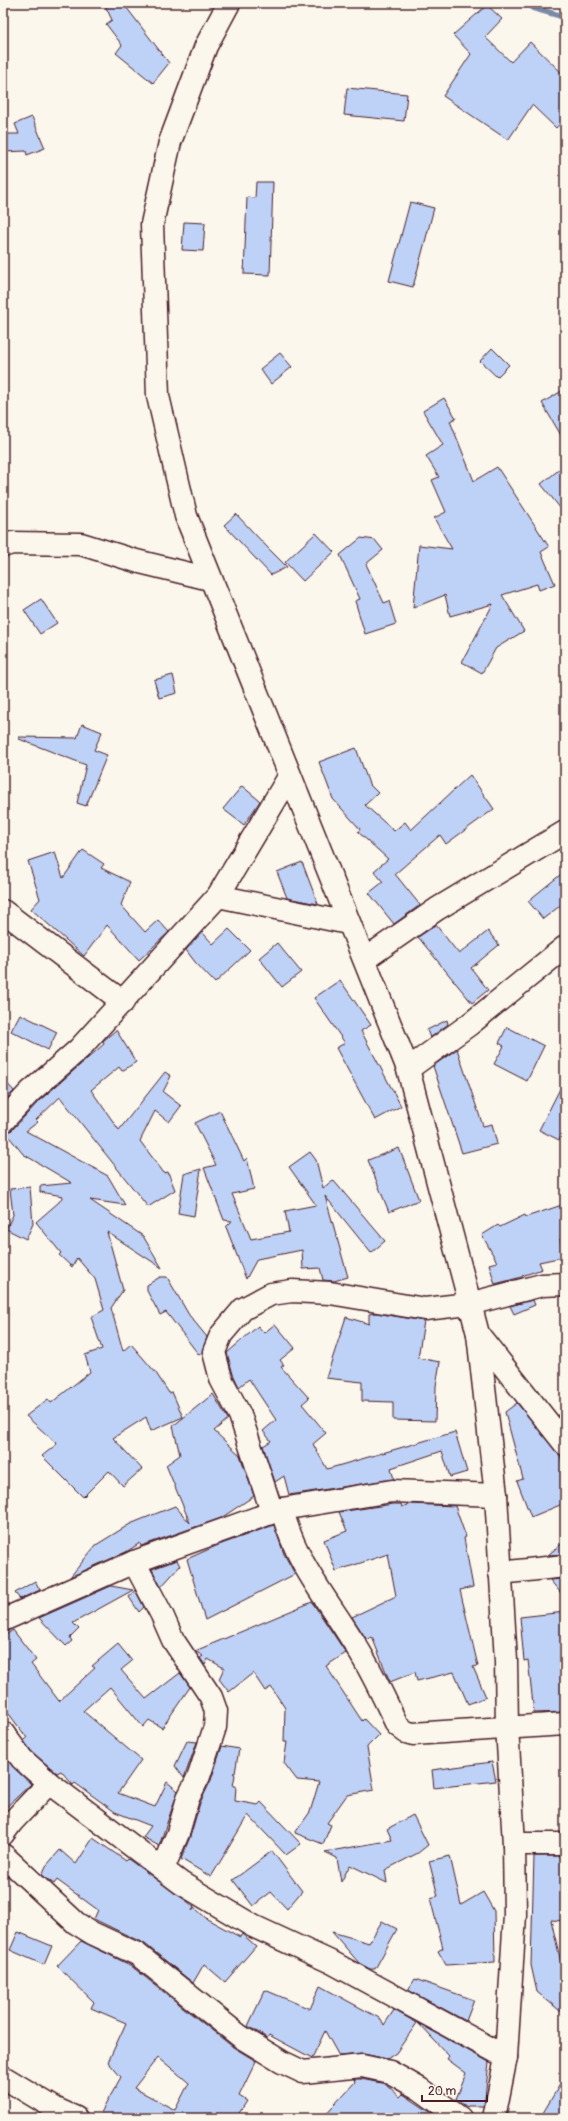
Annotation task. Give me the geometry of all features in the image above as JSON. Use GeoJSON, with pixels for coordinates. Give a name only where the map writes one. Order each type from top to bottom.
{"type":"FeatureCollection","features":[{"type":"Feature","properties":{"kind":"street"},"geometry":{"type":"LineString","coordinates":[[229,3],[206,46],[170,142],[152,224],[158,396],[186,516],[289,776],[348,922],[365,959],[408,1069],[478,1334],[496,1495],[506,1661],[507,1727],[514,1844],[516,1915],[506,2057],[494,2118]]}},
{"type":"Feature","properties":{"kind":"street"},"geometry":{"type":"LineString","coordinates":[[3,546],[12,543],[80,544],[136,561],[210,579]]}},
{"type":"Feature","properties":{"kind":"street"},"geometry":{"type":"LineString","coordinates":[[3,1121],[30,1092],[78,1049],[123,1002],[218,896],[289,776]]}},
{"type":"Feature","properties":{"kind":"street"},"geometry":{"type":"LineString","coordinates":[[365,959],[437,910],[565,832]]}},
{"type":"Feature","properties":{"kind":"street"},"geometry":{"type":"LineString","coordinates":[[218,896],[348,922]]}},
{"type":"Feature","properties":{"kind":"street"},"geometry":{"type":"LineString","coordinates":[[3,911],[123,1002]]}},
{"type":"Feature","properties":{"kind":"street"},"geometry":{"type":"LineString","coordinates":[[408,1069],[470,1024],[565,947]]}},
{"type":"Feature","properties":{"kind":"street"},"geometry":{"type":"LineString","coordinates":[[565,1284],[542,1284],[469,1304],[425,1309],[330,1293],[292,1291],[271,1294],[243,1309],[221,1335],[214,1352],[221,1378],[240,1415],[277,1510],[300,1557],[362,1656],[396,1724],[406,1732],[413,1734],[565,1724]]}},
{"type":"Feature","properties":{"kind":"street"},"geometry":{"type":"LineString","coordinates":[[478,1334],[565,1444]]}},
{"type":"Feature","properties":{"kind":"street"},"geometry":{"type":"LineString","coordinates":[[3,1620],[134,1562],[277,1510],[392,1491],[496,1495]]}},
{"type":"Feature","properties":{"kind":"street"},"geometry":{"type":"LineString","coordinates":[[134,1562],[162,1615],[173,1640],[211,1697],[216,1711],[215,1727],[203,1762],[188,1798],[178,1832],[163,1869]]}},
{"type":"Feature","properties":{"kind":"street"},"geometry":{"type":"LineString","coordinates":[[500,1573],[565,1566]]}},
{"type":"Feature","properties":{"kind":"street"},"geometry":{"type":"LineString","coordinates":[[3,1733],[22,1759],[49,1783],[181,1883],[253,1926],[333,1963],[506,2057]]}},
{"type":"Feature","properties":{"kind":"street"},"geometry":{"type":"LineString","coordinates":[[3,1834],[12,1822],[49,1783]]}},
{"type":"Feature","properties":{"kind":"street"},"geometry":{"type":"LineString","coordinates":[[514,1844],[565,1844]]}},
{"type":"Feature","properties":{"kind":"street"},"geometry":{"type":"LineString","coordinates":[[3,1855],[76,1923],[92,1933],[137,1954],[241,2037],[282,2062],[303,2072],[362,2066],[390,2072],[420,2089],[460,2118]]}},
{"type":"Feature","properties":{"kind":"street"},"geometry":{"type":"LineString","coordinates":[[3,2077],[56,2109],[76,2118]]}},
{"type":"Feature","properties":{"kind":"building"},"geometry":{"type":"Polygon","coordinates":[[[104,3],[123,3],[169,63],[153,83],[116,53],[122,45],[106,24],[112,20],[104,3]]]}},
{"type":"Feature","properties":{"kind":"building"},"geometry":{"type":"Polygon","coordinates":[[[487,5],[502,19],[485,37],[511,62],[530,42],[565,76],[565,119],[556,128],[532,105],[508,140],[443,96],[471,54],[453,35],[487,5]]]}},
{"type":"Feature","properties":{"kind":"building"},"geometry":{"type":"Polygon","coordinates":[[[347,88],[407,94],[404,121],[344,115],[347,88]]]}},
{"type":"Feature","properties":{"kind":"building"},"geometry":{"type":"Polygon","coordinates":[[[32,117],[45,148],[27,155],[26,151],[3,152],[3,134],[19,134],[15,124],[32,117]]]}},
{"type":"Feature","properties":{"kind":"building"},"geometry":{"type":"Polygon","coordinates":[[[256,182],[273,182],[270,275],[244,274],[247,197],[255,198],[256,182]]]}},
{"type":"Feature","properties":{"kind":"building"},"geometry":{"type":"Polygon","coordinates":[[[410,202],[434,208],[413,287],[389,281],[410,202]]]}},
{"type":"Feature","properties":{"kind":"building"},"geometry":{"type":"Polygon","coordinates":[[[184,222],[205,223],[203,251],[182,250],[184,222]]]}},
{"type":"Feature","properties":{"kind":"building"},"geometry":{"type":"Polygon","coordinates":[[[492,348],[509,365],[497,377],[480,361],[492,348]]]}},
{"type":"Feature","properties":{"kind":"building"},"geometry":{"type":"Polygon","coordinates":[[[280,353],[292,367],[271,384],[260,369],[280,353]]]}},
{"type":"Feature","properties":{"kind":"building"},"geometry":{"type":"Polygon","coordinates":[[[565,389],[565,442],[542,403],[565,389]]]}},
{"type":"Feature","properties":{"kind":"building"},"geometry":{"type":"Polygon","coordinates":[[[444,398],[456,418],[450,421],[474,481],[497,467],[549,547],[541,552],[555,584],[539,590],[537,584],[502,595],[524,631],[496,648],[482,673],[462,662],[493,604],[450,616],[445,595],[413,608],[419,545],[452,549],[434,518],[446,512],[432,480],[439,477],[426,456],[443,445],[423,411],[444,398]]]}},
{"type":"Feature","properties":{"kind":"building"},"geometry":{"type":"Polygon","coordinates":[[[565,465],[565,514],[541,484],[565,465]]]}},
{"type":"Feature","properties":{"kind":"building"},"geometry":{"type":"Polygon","coordinates":[[[236,514],[287,567],[271,575],[224,525],[236,514]]]}},
{"type":"Feature","properties":{"kind":"building"},"geometry":{"type":"Polygon","coordinates":[[[316,533],[334,552],[303,581],[285,562],[316,533]]]}},
{"type":"Feature","properties":{"kind":"building"},"geometry":{"type":"Polygon","coordinates":[[[361,538],[375,540],[383,550],[366,564],[384,603],[389,601],[396,624],[365,634],[355,601],[360,599],[340,555],[361,538]]]}},
{"type":"Feature","properties":{"kind":"building"},"geometry":{"type":"Polygon","coordinates":[[[41,599],[57,623],[40,634],[24,610],[41,599]]]}},
{"type":"Feature","properties":{"kind":"building"},"geometry":{"type":"Polygon","coordinates":[[[173,675],[177,693],[159,698],[154,680],[173,675]]]}},
{"type":"Feature","properties":{"kind":"building"},"geometry":{"type":"Polygon","coordinates":[[[82,724],[102,732],[94,750],[107,755],[86,806],[77,803],[86,765],[19,739],[19,737],[77,738],[82,724]]]}},
{"type":"Feature","properties":{"kind":"building"},"geometry":{"type":"Polygon","coordinates":[[[356,748],[369,784],[378,793],[365,805],[394,831],[405,822],[411,830],[470,775],[494,809],[446,844],[440,835],[395,874],[420,905],[394,924],[369,893],[383,882],[374,871],[388,859],[358,832],[360,829],[333,799],[319,762],[356,748]]]}},
{"type":"Feature","properties":{"kind":"building"},"geometry":{"type":"Polygon","coordinates":[[[242,786],[260,801],[244,825],[223,809],[242,786]]]}},
{"type":"Feature","properties":{"kind":"building"},"geometry":{"type":"Polygon","coordinates":[[[83,850],[104,864],[101,868],[130,882],[121,905],[145,932],[158,920],[169,932],[139,960],[107,925],[84,956],[31,909],[40,899],[28,861],[55,852],[63,878],[83,850]]]}},
{"type":"Feature","properties":{"kind":"building"},"geometry":{"type":"Polygon","coordinates":[[[302,862],[318,904],[287,898],[277,872],[302,862]]]}},
{"type":"Feature","properties":{"kind":"building"},"geometry":{"type":"Polygon","coordinates":[[[565,871],[565,902],[543,919],[528,901],[565,871]]]}},
{"type":"Feature","properties":{"kind":"building"},"geometry":{"type":"Polygon","coordinates":[[[436,925],[459,954],[488,931],[499,945],[471,968],[488,990],[472,1003],[418,937],[436,925]]]}},
{"type":"Feature","properties":{"kind":"building"},"geometry":{"type":"Polygon","coordinates":[[[229,929],[250,950],[215,983],[186,950],[202,932],[213,944],[229,929]]]}},
{"type":"Feature","properties":{"kind":"building"},"geometry":{"type":"Polygon","coordinates":[[[277,943],[301,972],[282,987],[259,958],[277,943]]]}},
{"type":"Feature","properties":{"kind":"building"},"geometry":{"type":"Polygon","coordinates":[[[340,980],[371,1025],[361,1031],[401,1106],[375,1120],[336,1048],[345,1043],[314,998],[340,980]]]}},
{"type":"Feature","properties":{"kind":"building"},"geometry":{"type":"Polygon","coordinates":[[[20,1014],[57,1032],[48,1050],[11,1031],[20,1014]]]}},
{"type":"Feature","properties":{"kind":"building"},"geometry":{"type":"Polygon","coordinates":[[[447,1020],[448,1024],[430,1038],[427,1030],[447,1020]]]}},
{"type":"Feature","properties":{"kind":"building"},"geometry":{"type":"Polygon","coordinates":[[[507,1027],[544,1046],[527,1081],[494,1064],[504,1046],[499,1043],[507,1027]]]}},
{"type":"Feature","properties":{"kind":"building"},"geometry":{"type":"Polygon","coordinates":[[[116,1030],[136,1062],[122,1071],[119,1067],[91,1090],[119,1130],[165,1072],[171,1076],[163,1092],[181,1106],[169,1122],[155,1111],[140,1141],[164,1173],[168,1172],[175,1190],[148,1207],[60,1097],[36,1120],[38,1122],[26,1131],[108,1176],[125,1205],[90,1200],[143,1236],[162,1268],[107,1232],[123,1290],[111,1308],[123,1351],[131,1344],[156,1373],[169,1393],[172,1392],[183,1417],[151,1431],[146,1417],[113,1438],[142,1469],[123,1486],[109,1471],[83,1497],[42,1456],[57,1444],[26,1416],[48,1399],[51,1403],[90,1372],[85,1355],[102,1349],[91,1317],[104,1310],[95,1279],[77,1258],[72,1267],[59,1255],[61,1253],[36,1222],[59,1202],[63,1196],[40,1192],[40,1186],[72,1183],[23,1154],[6,1133],[12,1130],[39,1101],[104,1044],[103,1041],[116,1030]]]}},
{"type":"Feature","properties":{"kind":"building"},"geometry":{"type":"Polygon","coordinates":[[[457,1049],[483,1126],[492,1124],[497,1144],[462,1153],[433,1066],[457,1049]]]}},
{"type":"Feature","properties":{"kind":"building"},"geometry":{"type":"Polygon","coordinates":[[[3,1079],[14,1091],[3,1103],[3,1079]]]}},
{"type":"Feature","properties":{"kind":"building"},"geometry":{"type":"Polygon","coordinates":[[[565,1079],[565,1129],[559,1140],[539,1130],[565,1079]]]}},
{"type":"Feature","properties":{"kind":"building"},"geometry":{"type":"Polygon","coordinates":[[[220,1111],[244,1161],[247,1158],[254,1189],[232,1194],[251,1239],[289,1232],[285,1211],[316,1205],[289,1167],[310,1152],[316,1160],[323,1188],[333,1180],[385,1241],[371,1253],[325,1196],[348,1277],[334,1281],[323,1280],[320,1268],[303,1269],[302,1250],[257,1259],[246,1279],[226,1227],[232,1221],[224,1220],[204,1168],[216,1165],[195,1123],[220,1111]]]}},
{"type":"Feature","properties":{"kind":"building"},"geometry":{"type":"Polygon","coordinates":[[[399,1148],[419,1200],[389,1212],[368,1160],[399,1148]]]}},
{"type":"Feature","properties":{"kind":"building"},"geometry":{"type":"Polygon","coordinates":[[[201,1169],[194,1216],[178,1213],[184,1174],[201,1169]]]}},
{"type":"Feature","properties":{"kind":"building"},"geometry":{"type":"Polygon","coordinates":[[[30,1187],[33,1224],[26,1239],[6,1229],[13,1215],[10,1189],[30,1187]]]}},
{"type":"Feature","properties":{"kind":"building"},"geometry":{"type":"Polygon","coordinates":[[[565,1204],[565,1238],[560,1239],[563,1257],[539,1262],[542,1269],[522,1277],[495,1284],[489,1264],[497,1262],[482,1235],[498,1225],[500,1227],[525,1215],[526,1217],[565,1204]]]}},
{"type":"Feature","properties":{"kind":"building"},"geometry":{"type":"Polygon","coordinates":[[[160,1277],[167,1277],[189,1315],[207,1337],[202,1353],[199,1355],[166,1312],[160,1315],[147,1291],[147,1285],[160,1277]]]}},
{"type":"Feature","properties":{"kind":"building"},"geometry":{"type":"Polygon","coordinates":[[[533,1300],[535,1305],[514,1314],[510,1306],[533,1300]]]}},
{"type":"Feature","properties":{"kind":"building"},"geometry":{"type":"Polygon","coordinates":[[[376,1313],[424,1321],[418,1358],[440,1362],[436,1386],[435,1421],[393,1420],[393,1402],[362,1401],[362,1382],[326,1378],[346,1317],[369,1324],[369,1314],[376,1313]]]}},
{"type":"Feature","properties":{"kind":"building"},"geometry":{"type":"Polygon","coordinates":[[[275,1324],[295,1348],[280,1360],[284,1365],[281,1367],[309,1398],[302,1404],[326,1433],[313,1444],[327,1469],[455,1432],[467,1472],[450,1477],[442,1451],[391,1468],[394,1479],[289,1495],[284,1476],[275,1482],[263,1446],[271,1441],[263,1431],[276,1420],[249,1379],[239,1387],[233,1374],[227,1353],[258,1326],[264,1333],[275,1324]]]}},
{"type":"Feature","properties":{"kind":"building"},"geometry":{"type":"Polygon","coordinates":[[[213,1394],[228,1419],[214,1431],[240,1455],[254,1496],[221,1518],[141,1546],[140,1543],[126,1552],[70,1577],[96,1545],[130,1524],[175,1506],[190,1523],[166,1465],[180,1455],[173,1426],[213,1394]]]}},
{"type":"Feature","properties":{"kind":"building"},"geometry":{"type":"Polygon","coordinates":[[[517,1403],[560,1455],[562,1462],[565,1460],[565,1503],[531,1517],[517,1481],[523,1479],[505,1412],[517,1403]]]}},
{"type":"Feature","properties":{"kind":"building"},"geometry":{"type":"Polygon","coordinates":[[[401,1504],[402,1507],[409,1504],[455,1506],[466,1537],[464,1538],[473,1587],[460,1590],[478,1666],[473,1667],[486,1697],[468,1704],[454,1672],[417,1681],[415,1672],[390,1682],[372,1637],[367,1640],[352,1617],[396,1596],[388,1554],[336,1571],[324,1540],[347,1531],[339,1512],[401,1504]]]}},
{"type":"Feature","properties":{"kind":"building"},"geometry":{"type":"Polygon","coordinates":[[[274,1525],[284,1554],[295,1574],[205,1620],[187,1559],[216,1546],[274,1525]]]}},
{"type":"Feature","properties":{"kind":"building"},"geometry":{"type":"Polygon","coordinates":[[[565,1541],[565,1554],[548,1555],[565,1541]]]}},
{"type":"Feature","properties":{"kind":"building"},"geometry":{"type":"Polygon","coordinates":[[[177,1560],[180,1566],[161,1587],[152,1569],[177,1560]]]}},
{"type":"Feature","properties":{"kind":"building"},"geometry":{"type":"Polygon","coordinates":[[[565,1579],[565,1598],[550,1580],[565,1579]]]}},
{"type":"Feature","properties":{"kind":"building"},"geometry":{"type":"Polygon","coordinates":[[[35,1581],[40,1590],[20,1599],[15,1593],[35,1581]]]}},
{"type":"Feature","properties":{"kind":"building"},"geometry":{"type":"Polygon","coordinates":[[[111,1586],[133,1590],[73,1623],[79,1629],[70,1638],[72,1641],[66,1646],[39,1618],[111,1586]]]}},
{"type":"Feature","properties":{"kind":"building"},"geometry":{"type":"Polygon","coordinates":[[[135,1590],[144,1607],[139,1612],[129,1597],[135,1590]]]}},
{"type":"Feature","properties":{"kind":"building"},"geometry":{"type":"Polygon","coordinates":[[[312,1602],[346,1653],[326,1666],[362,1721],[364,1719],[379,1735],[367,1747],[374,1790],[347,1795],[327,1823],[331,1825],[323,1844],[295,1833],[310,1812],[319,1782],[297,1780],[284,1763],[287,1742],[284,1742],[285,1708],[271,1687],[265,1691],[253,1673],[229,1692],[219,1679],[224,1668],[208,1659],[205,1665],[200,1658],[203,1656],[195,1651],[312,1602]]]}},
{"type":"Feature","properties":{"kind":"building"},"geometry":{"type":"Polygon","coordinates":[[[565,1612],[565,1712],[534,1713],[528,1660],[524,1661],[520,1617],[565,1612]]]}},
{"type":"Feature","properties":{"kind":"building"},"geometry":{"type":"Polygon","coordinates":[[[13,1630],[36,1660],[31,1664],[59,1701],[95,1668],[92,1666],[118,1644],[132,1661],[121,1670],[146,1699],[180,1673],[190,1687],[162,1728],[149,1720],[143,1727],[110,1687],[83,1711],[141,1760],[118,1793],[155,1807],[167,1782],[178,1791],[159,1846],[143,1837],[151,1826],[115,1812],[75,1783],[73,1785],[61,1771],[57,1773],[31,1751],[24,1741],[27,1738],[3,1706],[3,1637],[13,1630]]]}},
{"type":"Feature","properties":{"kind":"building"},"geometry":{"type":"Polygon","coordinates":[[[187,1741],[197,1742],[184,1778],[175,1766],[187,1741]]]}},
{"type":"Feature","properties":{"kind":"building"},"geometry":{"type":"Polygon","coordinates":[[[222,1746],[239,1749],[235,1773],[233,1773],[235,1775],[233,1786],[236,1786],[235,1801],[258,1805],[261,1802],[301,1844],[286,1855],[248,1815],[211,1877],[181,1859],[190,1837],[200,1803],[211,1780],[222,1746]]]}},
{"type":"Feature","properties":{"kind":"building"},"geometry":{"type":"Polygon","coordinates":[[[6,1758],[31,1784],[3,1810],[3,1760],[6,1758]]]}},
{"type":"Feature","properties":{"kind":"building"},"geometry":{"type":"Polygon","coordinates":[[[492,1762],[496,1781],[434,1788],[432,1770],[492,1762]]]}},
{"type":"Feature","properties":{"kind":"building"},"geometry":{"type":"Polygon","coordinates":[[[413,1815],[428,1845],[418,1853],[385,1870],[387,1883],[350,1865],[341,1882],[337,1858],[325,1852],[392,1840],[387,1829],[413,1815]]]}},
{"type":"Feature","properties":{"kind":"building"},"geometry":{"type":"Polygon","coordinates":[[[93,1838],[126,1861],[128,1859],[188,1902],[194,1907],[192,1911],[195,1908],[207,1919],[240,1937],[242,1934],[256,1946],[225,1982],[204,1964],[193,1983],[145,1944],[94,1919],[98,1910],[57,1880],[54,1884],[42,1875],[46,1866],[60,1850],[76,1864],[93,1838]]]}},
{"type":"Feature","properties":{"kind":"building"},"geometry":{"type":"Polygon","coordinates":[[[272,1851],[302,1891],[287,1909],[271,1892],[253,1906],[233,1880],[272,1851]]]}},
{"type":"Feature","properties":{"kind":"building"},"geometry":{"type":"Polygon","coordinates":[[[450,1856],[461,1905],[483,1892],[494,1911],[495,1962],[446,1965],[438,1951],[443,1948],[430,1898],[438,1896],[429,1861],[450,1856]]]}},
{"type":"Feature","properties":{"kind":"building"},"geometry":{"type":"Polygon","coordinates":[[[534,1856],[565,1856],[565,1921],[551,1920],[565,1979],[565,2015],[537,1992],[531,1965],[534,1856]]]}},
{"type":"Feature","properties":{"kind":"building"},"geometry":{"type":"Polygon","coordinates":[[[382,1921],[397,1929],[375,1969],[370,1969],[359,1963],[332,1932],[369,1943],[382,1921]]]}},
{"type":"Feature","properties":{"kind":"building"},"geometry":{"type":"Polygon","coordinates":[[[18,1932],[52,1946],[44,1965],[10,1950],[18,1932]]]}},
{"type":"Feature","properties":{"kind":"building"},"geometry":{"type":"Polygon","coordinates":[[[81,1941],[130,1965],[233,2047],[256,2061],[239,2096],[247,2101],[236,2118],[119,2118],[113,2115],[111,2118],[98,2118],[121,2077],[108,2062],[126,2023],[91,2008],[94,2002],[57,1966],[81,1941]],[[158,2057],[134,2088],[175,2110],[189,2083],[158,2057]]]}},
{"type":"Feature","properties":{"kind":"building"},"geometry":{"type":"Polygon","coordinates":[[[415,1979],[474,2000],[466,2021],[408,1990],[415,1979]]]}},
{"type":"Feature","properties":{"kind":"building"},"geometry":{"type":"Polygon","coordinates":[[[320,1986],[381,2019],[384,2025],[394,2010],[417,2023],[396,2053],[387,2059],[364,2054],[339,2056],[325,2031],[312,2058],[269,2035],[267,2038],[248,2026],[265,1990],[310,2009],[320,1986]]]}},
{"type":"Feature","properties":{"kind":"building"},"geometry":{"type":"Polygon","coordinates":[[[418,2023],[489,2062],[484,2106],[467,2107],[456,2099],[466,2073],[447,2059],[449,2056],[418,2023]]]}},
{"type":"Feature","properties":{"kind":"building"},"geometry":{"type":"Polygon","coordinates":[[[565,2076],[565,2118],[540,2118],[565,2076]]]}},
{"type":"Feature","properties":{"kind":"building"},"geometry":{"type":"Polygon","coordinates":[[[354,2079],[386,2084],[400,2097],[403,2094],[439,2118],[322,2118],[355,2082],[354,2079]]]}},
{"type":"Feature","properties":{"kind":"waterway"},"geometry":{"type":"LineString","coordinates":[[529,3],[533,8],[565,17]]}}]}
